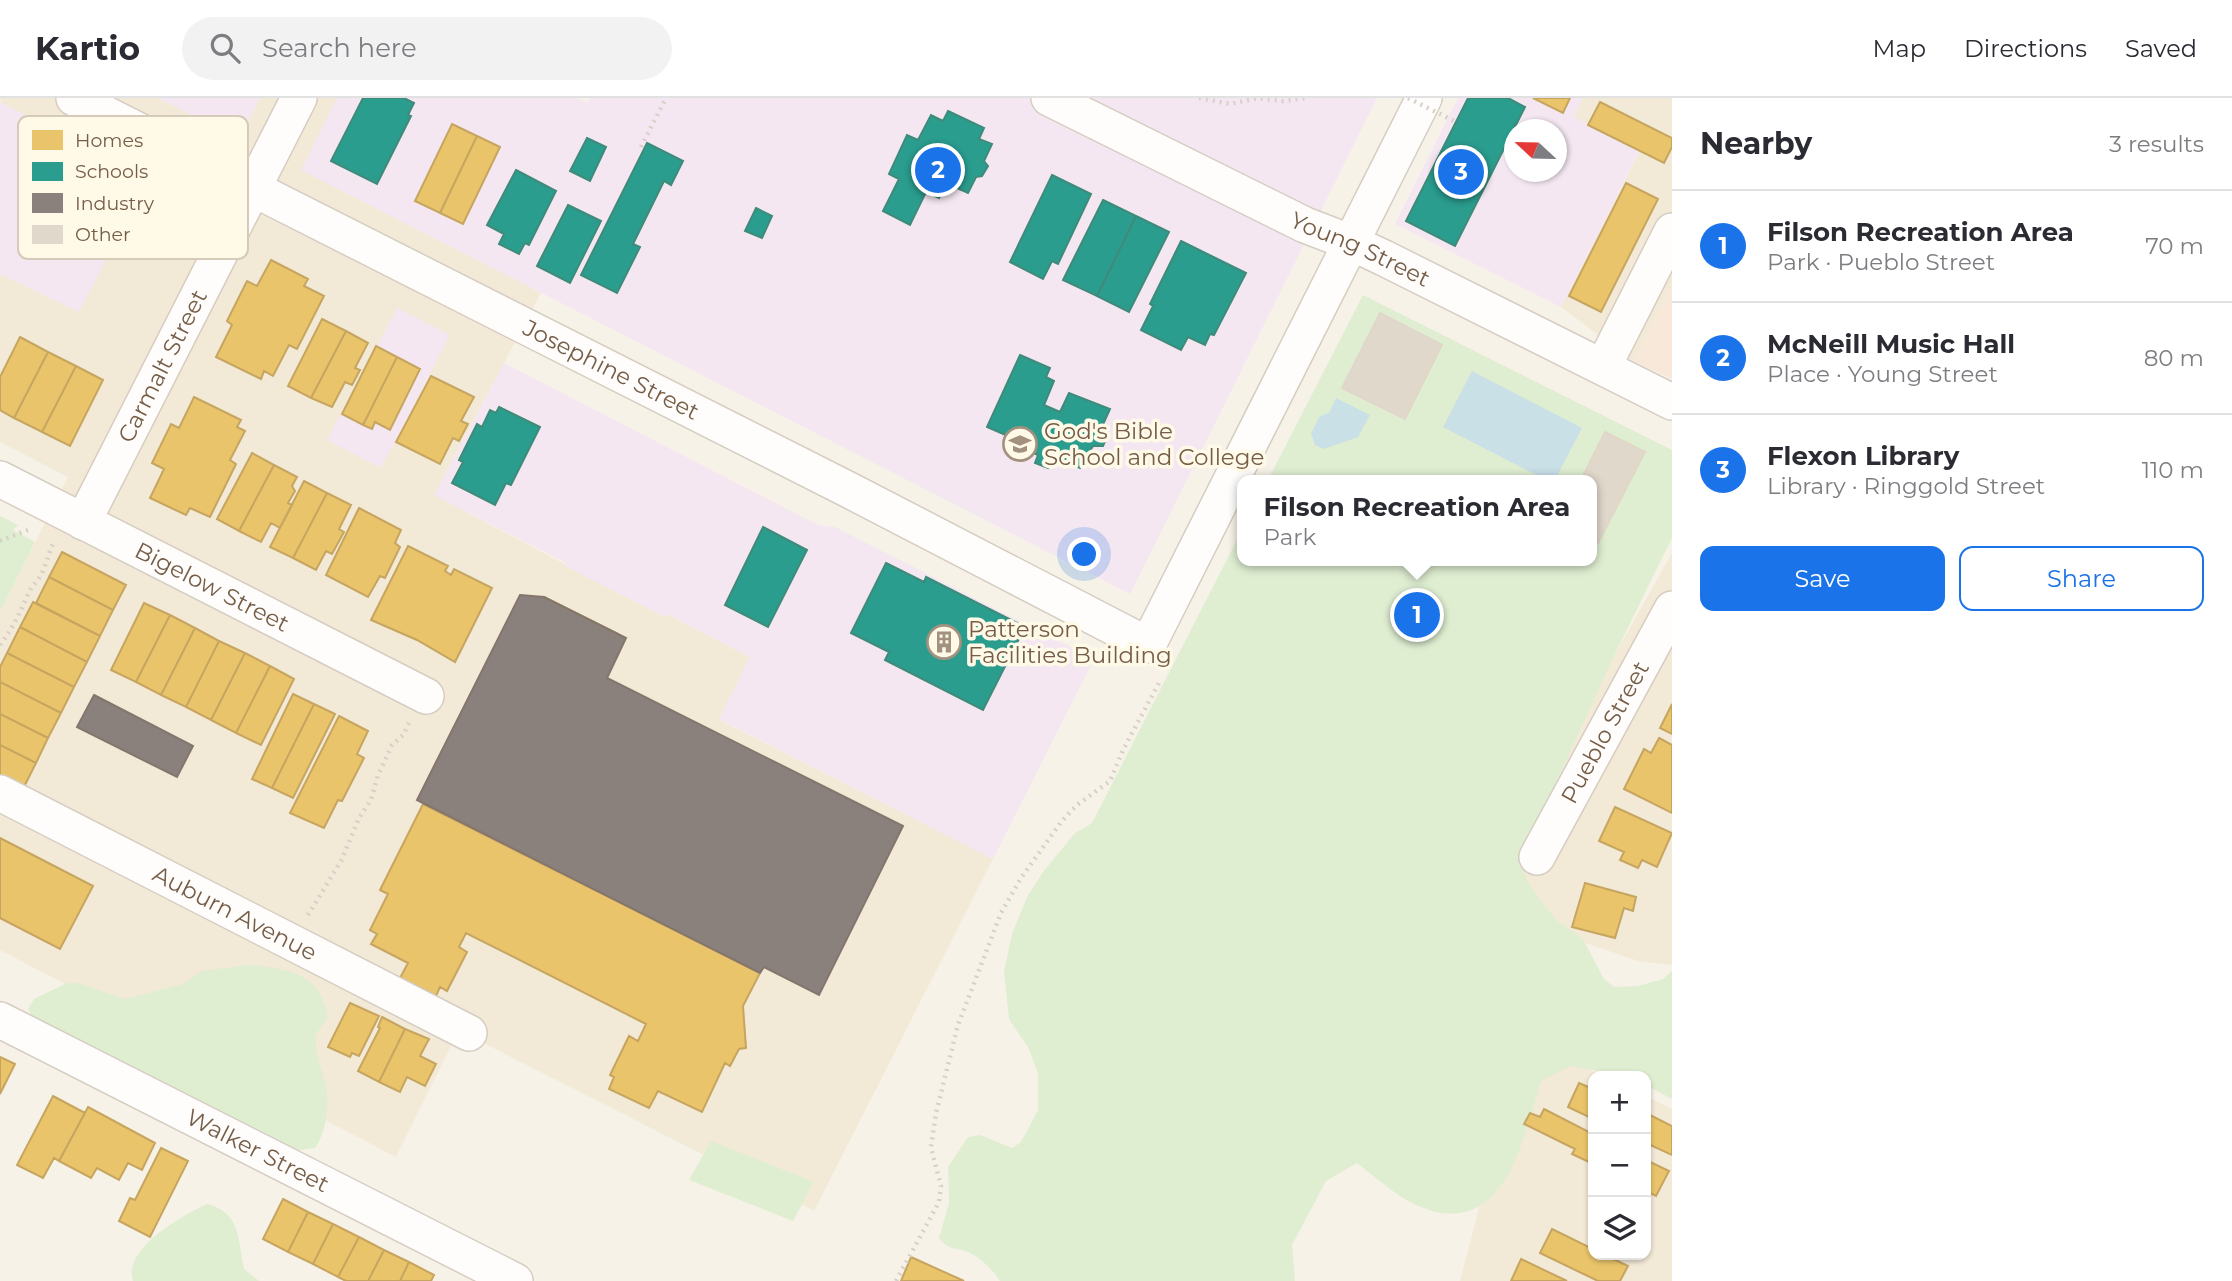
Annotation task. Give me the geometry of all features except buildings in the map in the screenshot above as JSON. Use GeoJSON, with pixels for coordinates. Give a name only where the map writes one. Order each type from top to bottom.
{"type":"FeatureCollection","features":[{"type":"Feature","properties":{"kind":"street","name":"Josephine Street"},"geometry":{"type":"LineString","coordinates":[[74,98],[110,116]]}},
{"type":"Feature","properties":{"kind":"street","name":"Carmalt Street"},"geometry":{"type":"LineString","coordinates":[[248,201],[299,98]]}},
{"type":"Feature","properties":{"kind":"street","name":"Young Street"},"geometry":{"type":"LineString","coordinates":[[1049,98],[1305,225],[1352,243],[1672,402]]}},
{"type":"Feature","properties":{"kind":"street"},"geometry":{"type":"LineString","coordinates":[[1352,243],[1424,98]]}},
{"type":"Feature","properties":{"kind":"street","name":"Josephine Street"},"geometry":{"type":"LineString","coordinates":[[248,185],[1148,645],[1352,243]]}},
{"type":"Feature","properties":{"kind":"street"},"geometry":{"type":"LineString","coordinates":[[1603,367],[1672,231]]}},
{"type":"Feature","properties":{"kind":"street","name":"Carmalt Street"},"geometry":{"type":"LineString","coordinates":[[70,530],[217,259]]}},
{"type":"Feature","properties":{"kind":"street","name":"Bigelow Street"},"geometry":{"type":"LineString","coordinates":[[0,479],[70,530],[417,709]]}},
{"type":"Feature","properties":{"kind":"street","name":"Pueblo Street"},"geometry":{"type":"LineString","coordinates":[[1537,857],[1672,609]]}},
{"type":"Feature","properties":{"kind":"street","name":"Auburn Avenue"},"geometry":{"type":"LineString","coordinates":[[0,793],[469,1033]]}},
{"type":"Feature","properties":{"kind":"street","name":"Walker Street"},"geometry":{"type":"LineString","coordinates":[[0,1020],[515,1281]]}},
{"type":"Feature","properties":{"kind":"path"},"geometry":{"type":"LineString","coordinates":[[641,146],[666,98]]}},
{"type":"Feature","properties":{"kind":"path"},"geometry":{"type":"LineString","coordinates":[[1199,98],[1230,104],[1257,99],[1283,101],[1305,98]]}},
{"type":"Feature","properties":{"kind":"path"},"geometry":{"type":"LineString","coordinates":[[1408,98],[1456,122]]}},
{"type":"Feature","properties":{"kind":"path"},"geometry":{"type":"LineString","coordinates":[[0,541],[28,531],[31,525]]}},
{"type":"Feature","properties":{"kind":"path"},"geometry":{"type":"LineString","coordinates":[[0,645],[14,628],[30,589],[40,578],[70,530]]}},
{"type":"Feature","properties":{"kind":"path"},"geometry":{"type":"LineString","coordinates":[[895,1281],[939,1202],[941,1186],[931,1147],[936,1113],[958,1025],[1001,913],[1021,878],[1061,822],[1077,805],[1110,781],[1159,683]]}},
{"type":"Feature","properties":{"kind":"path"},"geometry":{"type":"LineString","coordinates":[[295,942],[341,862],[359,818],[371,800],[378,775],[392,745],[403,735],[417,709]]}},
{"type":"Feature","properties":{"kind":"shaded area"},"geometry":{"type":"Polygon","coordinates":[[[0,98],[158,98],[194,116],[18,116],[18,147],[0,98]]]}},
{"type":"Feature","properties":{"kind":"shaded area"},"geometry":{"type":"Polygon","coordinates":[[[158,98],[260,98],[248,121],[248,116],[194,116],[158,98]]]}},
{"type":"Feature","properties":{"kind":"shaded area"},"geometry":{"type":"Polygon","coordinates":[[[260,98],[337,98],[302,170],[541,293],[434,495],[665,617],[667,614],[751,658],[720,720],[993,859],[814,1211],[454,1028],[455,1038],[396,1157],[0,950],[0,612],[68,477],[0,442],[0,274],[79,311],[60,259],[248,259],[248,121],[260,98]]]}},
{"type":"Feature","properties":{"kind":"shaded area","name":"God's Bible School and College"},"geometry":{"type":"Polygon","coordinates":[[[337,98],[577,98],[587,103],[590,98],[1377,98],[1130,594],[301,170],[337,98]]]}},
{"type":"Feature","properties":{"kind":"shaded area"},"geometry":{"type":"Polygon","coordinates":[[[1458,98],[1583,98],[1574,117],[1640,150],[1561,307],[1395,224],[1458,98]]]}},
{"type":"Feature","properties":{"kind":"shaded area"},"geometry":{"type":"Polygon","coordinates":[[[1583,98],[1672,98],[1672,284],[1633,361],[1561,307],[1640,151],[1573,117],[1583,98]]]}},
{"type":"Feature","properties":{"kind":"shaded area"},"geometry":{"type":"Polygon","coordinates":[[[0,102],[27,116],[18,116],[18,259],[107,259],[79,312],[0,274],[0,102]]]}},
{"type":"Feature","properties":{"kind":"shaded area"},"geometry":{"type":"Polygon","coordinates":[[[1672,284],[1672,379],[1633,361],[1672,284]]]}},
{"type":"Feature","properties":{"kind":"shaded area"},"geometry":{"type":"Polygon","coordinates":[[[397,308],[450,335],[381,468],[327,440],[397,308]]]}},
{"type":"Feature","properties":{"kind":"shaded area"},"geometry":{"type":"Polygon","coordinates":[[[504,363],[818,525],[835,527],[1094,659],[993,859],[719,719],[750,657],[565,566],[566,563],[434,495],[504,363]]]}},
{"type":"Feature","properties":{"kind":"shaded area"},"geometry":{"type":"Polygon","coordinates":[[[1672,553],[1672,965],[1638,961],[1474,905],[1672,553]]]}},
{"type":"Feature","properties":{"kind":"shaded area"},"geometry":{"type":"Polygon","coordinates":[[[1523,1039],[1592,1071],[1588,1071],[1588,1260],[1651,1260],[1651,1098],[1672,1109],[1672,1281],[1460,1281],[1523,1039]]]}},
{"type":"Feature","properties":{"kind":"green space"},"geometry":{"type":"Polygon","coordinates":[[[1363,295],[1672,450],[1672,538],[1613,658],[1531,837],[1524,870],[1527,881],[1555,919],[1583,939],[1604,979],[1614,987],[1638,986],[1663,979],[1672,971],[1672,1099],[1651,1088],[1651,1071],[1598,1071],[1571,1066],[1541,1081],[1526,1132],[1504,1181],[1488,1200],[1468,1211],[1444,1213],[1414,1204],[1357,1163],[1326,1181],[1292,1245],[1295,1281],[1000,1281],[979,1259],[943,1242],[939,1238],[949,1203],[948,1167],[968,1137],[980,1135],[1012,1148],[1021,1142],[1038,1110],[1038,1074],[1029,1049],[1009,1019],[1004,971],[1012,934],[1027,897],[1043,872],[1075,833],[1092,823],[1237,540],[1237,566],[1597,566],[1597,475],[1271,475],[1363,295]]]}},
{"type":"Feature","properties":{"kind":"green space"},"geometry":{"type":"Polygon","coordinates":[[[0,516],[18,525],[13,530],[35,542],[0,612],[0,516]]]}},
{"type":"Feature","properties":{"kind":"green space"},"geometry":{"type":"Polygon","coordinates":[[[248,965],[275,968],[299,975],[317,990],[324,1002],[328,1017],[316,1036],[316,1041],[326,1087],[327,1106],[325,1124],[315,1148],[292,1151],[34,1019],[28,1009],[34,999],[67,983],[79,983],[125,999],[183,984],[202,971],[248,965]]]}},
{"type":"Feature","properties":{"kind":"green space"},"geometry":{"type":"Polygon","coordinates":[[[711,1141],[814,1182],[793,1221],[689,1180],[711,1141]]]}},
{"type":"Feature","properties":{"kind":"green space"},"geometry":{"type":"Polygon","coordinates":[[[207,1204],[226,1213],[232,1220],[239,1238],[244,1269],[259,1281],[133,1281],[132,1269],[145,1245],[170,1225],[207,1204]]]}},
{"type":"Feature","properties":{"kind":"water"},"geometry":{"type":"Polygon","coordinates":[[[1472,371],[1582,428],[1558,475],[1536,475],[1443,427],[1472,371]]]}},
{"type":"Feature","properties":{"kind":"water"},"geometry":{"type":"Polygon","coordinates":[[[1336,398],[1370,415],[1358,437],[1324,449],[1315,445],[1311,433],[1320,416],[1329,413],[1336,398]]]}},
{"type":"Feature","properties":{"kind":"place","name":"McNeill Music Hall"},"geometry":{"type":"Point","coordinates":[938,170]}},
{"type":"Feature","properties":{"kind":"place","name":"Flexon Library"},"geometry":{"type":"Point","coordinates":[1461,172]}},
{"type":"Feature","properties":{"kind":"place","name":"God's Bible School and College"},"geometry":{"type":"Point","coordinates":[1020,444]}},
{"type":"Feature","properties":{"kind":"place","name":"Filson Recreation Area"},"geometry":{"type":"Point","coordinates":[1417,615]}},
{"type":"Feature","properties":{"kind":"place","name":"Patterson Facilities Building"},"geometry":{"type":"Point","coordinates":[944,642]}}]}
